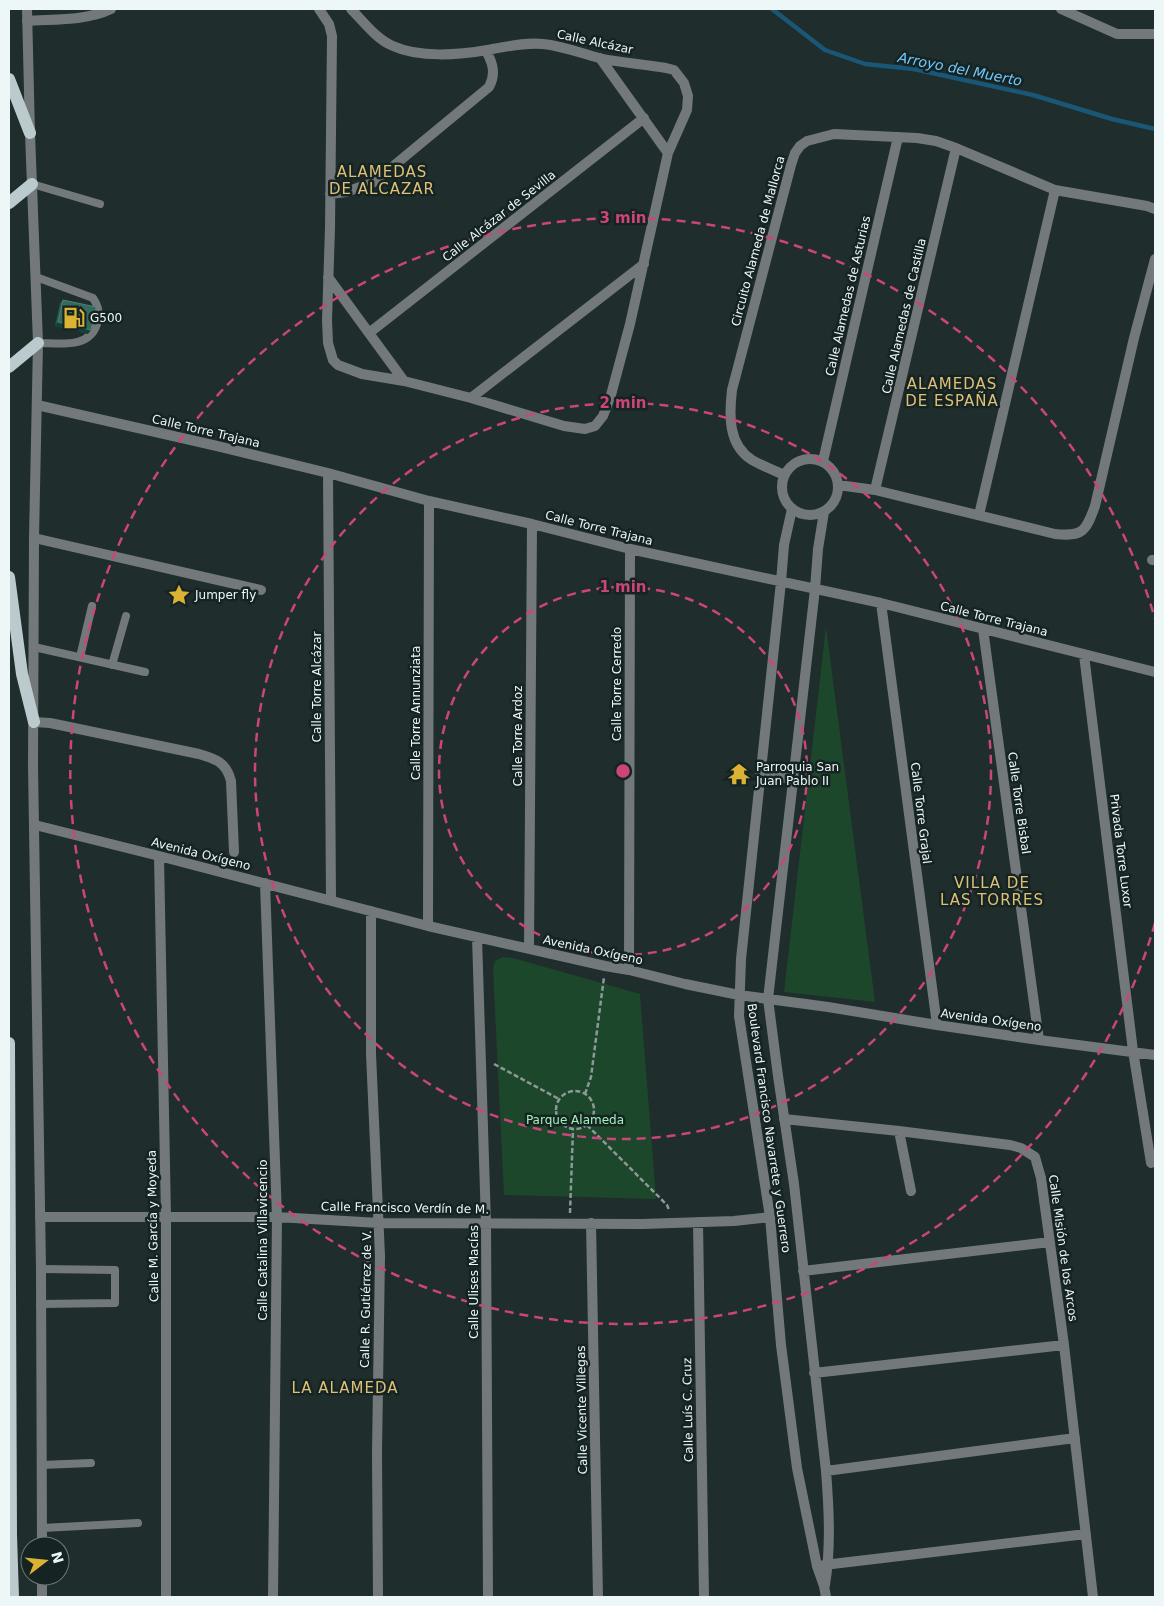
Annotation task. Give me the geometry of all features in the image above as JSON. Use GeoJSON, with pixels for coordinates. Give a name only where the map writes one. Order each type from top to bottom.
{"type":"FeatureCollection","features":[{"type":"Feature","properties":{"kind":"main road"},"geometry":{"type":"LineString","coordinates":[[9,79],[30,133]]}},
{"type":"Feature","properties":{"kind":"main road"},"geometry":{"type":"LineString","coordinates":[[9,203],[32,184]]}},
{"type":"Feature","properties":{"kind":"main road"},"geometry":{"type":"LineString","coordinates":[[9,367],[38,343]]}},
{"type":"Feature","properties":{"kind":"main road"},"geometry":{"type":"LineString","coordinates":[[9,577],[22,674],[34,722]]}},
{"type":"Feature","properties":{"kind":"main road"},"geometry":{"type":"LineString","coordinates":[[9,1043],[10,1530],[13,1597]]}},
{"type":"Feature","properties":{"kind":"street"},"geometry":{"type":"LineString","coordinates":[[27,9],[38,343],[34,538],[34,722],[41,1269],[42,1536]]}},
{"type":"Feature","properties":{"kind":"street"},"geometry":{"type":"LineString","coordinates":[[27,21],[72,18],[111,9]]}},
{"type":"Feature","properties":{"kind":"street","name":"Calle Alcázar"},"geometry":{"type":"LineString","coordinates":[[319,9],[329,24],[332,36],[327,334],[329,351],[333,360],[338,365],[362,374],[404,381],[471,398],[564,426],[585,429],[595,426],[603,416],[612,395],[644,264],[668,153],[687,110],[687,89],[682,79],[674,70],[600,58],[565,47],[543,44],[514,45],[486,51],[416,53],[392,46],[377,35],[351,9]]}},
{"type":"Feature","properties":{"kind":"street"},"geometry":{"type":"LineString","coordinates":[[1061,9],[1117,34],[1155,34]]}},
{"type":"Feature","properties":{"kind":"street"},"geometry":{"type":"LineString","coordinates":[[330,194],[351,191],[374,182],[489,87],[493,80],[494,71],[492,60],[486,51]]}},
{"type":"Feature","properties":{"kind":"street"},"geometry":{"type":"LineString","coordinates":[[600,58],[668,153]]}},
{"type":"Feature","properties":{"kind":"street","name":"Calle Alcázar de Sevilla"},"geometry":{"type":"LineString","coordinates":[[369,333],[644,118]]}},
{"type":"Feature","properties":{"kind":"street","name":"Circuito Alameda de Mallorca"},"geometry":{"type":"LineString","coordinates":[[784,475],[753,460],[744,453],[736,443],[731,427],[730,410],[732,390],[791,165],[795,153],[800,146],[820,136],[834,134],[898,137],[936,142],[956,148],[1055,190],[1155,209]]}},
{"type":"Feature","properties":{"kind":"street","name":"Calle Alamedas de Asturias"},"geometry":{"type":"LineString","coordinates":[[823,462],[898,137]]}},
{"type":"Feature","properties":{"kind":"street","name":"Calle Alamedas de Castilla"},"geometry":{"type":"LineString","coordinates":[[875,490],[956,148]]}},
{"type":"Feature","properties":{"kind":"street"},"geometry":{"type":"LineString","coordinates":[[979,514],[1055,190]]}},
{"type":"Feature","properties":{"kind":"street"},"geometry":{"type":"LineString","coordinates":[[838,485],[875,490],[1055,534],[1069,536],[1084,530],[1090,521],[1095,506],[1134,338],[1155,258]]}},
{"type":"Feature","properties":{"kind":"street"},"geometry":{"type":"LineString","coordinates":[[471,398],[644,264]]}},
{"type":"Feature","properties":{"kind":"street"},"geometry":{"type":"LineString","coordinates":[[328,277],[404,381]]}},
{"type":"Feature","properties":{"kind":"street","name":"Calle Torre Trajana"},"geometry":{"type":"LineString","coordinates":[[37,405],[217,446],[328,473],[429,501],[532,524],[630,549],[881,603],[1155,672]]}},
{"type":"Feature","properties":{"kind":"street"},"geometry":{"type":"LineString","coordinates":[[812,458],[823,462],[831,468],[836,476],[838,493],[835,501],[824,512],[816,515],[799,514],[786,502],[782,493],[784,475],[791,466],[801,460],[812,458]]}},
{"type":"Feature","properties":{"kind":"street","name":"Calle Torre Alcázar"},"geometry":{"type":"LineString","coordinates":[[328,473],[331,900]]}},
{"type":"Feature","properties":{"kind":"street","name":"Calle Torre Annunziata"},"geometry":{"type":"LineString","coordinates":[[428,926],[429,501]]}},
{"type":"Feature","properties":{"kind":"street"},"geometry":{"type":"LineString","coordinates":[[781,582],[785,539],[792,509]]}},
{"type":"Feature","properties":{"kind":"street"},"geometry":{"type":"LineString","coordinates":[[815,588],[818,549],[824,512]]}},
{"type":"Feature","properties":{"kind":"street","name":"Calle Torre Ardoz"},"geometry":{"type":"LineString","coordinates":[[530,949],[532,524]]}},
{"type":"Feature","properties":{"kind":"street"},"geometry":{"type":"LineString","coordinates":[[34,538],[261,590]]}},
{"type":"Feature","properties":{"kind":"street","name":"Calle Torre Cerredo"},"geometry":{"type":"LineString","coordinates":[[629,970],[630,549]]}},
{"type":"Feature","properties":{"kind":"street","name":"Boulevard Francisco Navarrete y Guerrero"},"geometry":{"type":"LineString","coordinates":[[781,582],[741,959],[739,1016],[770,1217],[781,1344],[797,1468],[823,1565]]}},
{"type":"Feature","properties":{"kind":"street","name":"Boulevard Francisco Navarrete y Guerrero"},"geometry":{"type":"LineString","coordinates":[[815,588],[768,999],[794,1184],[826,1471],[828,1504],[823,1565],[826,1597]]}},
{"type":"Feature","properties":{"kind":"street","name":"Calle Torre Grajal"},"geometry":{"type":"LineString","coordinates":[[881,603],[937,1025]]}},
{"type":"Feature","properties":{"kind":"street","name":"Calle Torre Bisbal"},"geometry":{"type":"LineString","coordinates":[[982,629],[1039,1040]]}},
{"type":"Feature","properties":{"kind":"street","name":"Privada Torre Luxor"},"geometry":{"type":"LineString","coordinates":[[1084,655],[1133,1051],[1151,1163]]}},
{"type":"Feature","properties":{"kind":"street"},"geometry":{"type":"LineString","coordinates":[[34,722],[50,723],[213,758],[222,764],[228,772],[231,781],[234,852]]}},
{"type":"Feature","properties":{"kind":"street"},"geometry":{"type":"LineString","coordinates":[[760,775],[793,779]]}},
{"type":"Feature","properties":{"kind":"street","name":"Avenida Oxígeno"},"geometry":{"type":"LineString","coordinates":[[35,825],[428,926],[685,984],[739,995],[937,1025],[1155,1055]]}},
{"type":"Feature","properties":{"kind":"street","name":"Calle M. García y Moyeda"},"geometry":{"type":"LineString","coordinates":[[159,856],[166,1217],[166,1597]]}},
{"type":"Feature","properties":{"kind":"street","name":"Calle Catalina Villavicencio"},"geometry":{"type":"LineString","coordinates":[[265,883],[277,1217],[273,1597]]}},
{"type":"Feature","properties":{"kind":"street","name":"Calle R. Gutiérrez de V."},"geometry":{"type":"LineString","coordinates":[[371,911],[371,1054],[379,1223],[376,1452],[378,1597]]}},
{"type":"Feature","properties":{"kind":"street","name":"Calle Ulises Macías"},"geometry":{"type":"LineString","coordinates":[[478,937],[486,1223],[488,1597]]}},
{"type":"Feature","properties":{"kind":"street","name":"Calle Misión de los Arcos"},"geometry":{"type":"LineString","coordinates":[[784,1119],[1010,1145],[1030,1152],[1035,1157],[1050,1242],[1064,1345],[1093,1597]]}},
{"type":"Feature","properties":{"kind":"street"},"geometry":{"type":"LineString","coordinates":[[899,1131],[910,1191]]}},
{"type":"Feature","properties":{"kind":"street","name":"Calle Francisco Verdín de M."},"geometry":{"type":"LineString","coordinates":[[40,1218],[277,1217],[379,1223],[674,1223],[770,1217]]}},
{"type":"Feature","properties":{"kind":"street","name":"Calle Luís C. Cruz"},"geometry":{"type":"LineString","coordinates":[[698,1222],[704,1597]]}},
{"type":"Feature","properties":{"kind":"street","name":"Calle Vicente Villegas"},"geometry":{"type":"LineString","coordinates":[[591,1223],[598,1597]]}},
{"type":"Feature","properties":{"kind":"street"},"geometry":{"type":"LineString","coordinates":[[803,1271],[1050,1242]]}},
{"type":"Feature","properties":{"kind":"street"},"geometry":{"type":"LineString","coordinates":[[814,1373],[1064,1345]]}},
{"type":"Feature","properties":{"kind":"street"},"geometry":{"type":"LineString","coordinates":[[826,1471],[1075,1438]]}},
{"type":"Feature","properties":{"kind":"street"},"geometry":{"type":"LineString","coordinates":[[823,1565],[1086,1534]]}},
{"type":"Feature","properties":{"kind":"lane"},"geometry":{"type":"LineString","coordinates":[[32,184],[100,204]]}},
{"type":"Feature","properties":{"kind":"lane"},"geometry":{"type":"LineString","coordinates":[[36,278],[93,298],[99,310],[95,332],[85,340],[77,343],[38,343]]}},
{"type":"Feature","properties":{"kind":"lane"},"geometry":{"type":"LineString","coordinates":[[80,658],[92,606]]}},
{"type":"Feature","properties":{"kind":"lane"},"geometry":{"type":"LineString","coordinates":[[112,664],[126,616]]}},
{"type":"Feature","properties":{"kind":"lane"},"geometry":{"type":"LineString","coordinates":[[34,647],[145,672]]}},
{"type":"Feature","properties":{"kind":"lane"},"geometry":{"type":"LineString","coordinates":[[40,1304],[116,1303],[115,1270],[41,1269]]}},
{"type":"Feature","properties":{"kind":"lane"},"geometry":{"type":"LineString","coordinates":[[41,1464],[91,1463]]}},
{"type":"Feature","properties":{"kind":"lane"},"geometry":{"type":"LineString","coordinates":[[42,1528],[138,1523]]}},
{"type":"Feature","properties":{"kind":"path"},"geometry":{"type":"LineString","coordinates":[[585,1094],[591,1077],[605,966]]}},
{"type":"Feature","properties":{"kind":"path"},"geometry":{"type":"LineString","coordinates":[[481,1057],[558,1100]]}},
{"type":"Feature","properties":{"kind":"path"},"geometry":{"type":"LineString","coordinates":[[576,1091],[585,1094],[592,1102],[594,1112],[587,1125],[573,1129],[564,1126],[557,1119],[555,1109],[558,1100],[566,1093],[576,1091]]}},
{"type":"Feature","properties":{"kind":"path"},"geometry":{"type":"LineString","coordinates":[[587,1125],[667,1204],[674,1223]]}},
{"type":"Feature","properties":{"kind":"path"},"geometry":{"type":"LineString","coordinates":[[570,1223],[573,1129]]}},
{"type":"Feature","properties":{"kind":"green space"},"geometry":{"type":"Polygon","coordinates":[[[826,627],[875,1002],[784,992],[826,627]]]}},
{"type":"Feature","properties":{"kind":"green space","name":"Parque Alameda"},"geometry":{"type":"Polygon","coordinates":[[[503,957],[513,958],[640,994],[656,1199],[504,1195],[493,969],[495,961],[503,957]]]}},
{"type":"Feature","properties":{"kind":"building","name":"G500"},"geometry":{"type":"Polygon","coordinates":[[[63,300],[96,307],[91,330],[58,322],[63,300]]]}},
{"type":"Feature","properties":{"kind":"waterway","name":"Arroyo del Muerto"},"geometry":{"type":"LineString","coordinates":[[772,9],[825,50],[865,64],[914,69],[1033,95],[1112,119],[1155,129]]}},
{"type":"Feature","properties":{"kind":"place","name":"G500"},"geometry":{"type":"Point","coordinates":[74,318]}},
{"type":"Feature","properties":{"kind":"place","name":"Jumper fly"},"geometry":{"type":"Point","coordinates":[179,595]}},
{"type":"Feature","properties":{"kind":"place","name":"Parroquia San Juan Pablo II"},"geometry":{"type":"Point","coordinates":[739,774]}},
{"type":"Feature","properties":{"kind":"district","name":"ALAMEDAS DE ALCAZAR"},"geometry":{"type":"Point","coordinates":[382,180]}},
{"type":"Feature","properties":{"kind":"district","name":"ALAMEDAS DE ESPAÑA"},"geometry":{"type":"Point","coordinates":[952,392]}},
{"type":"Feature","properties":{"kind":"district","name":"VILLA DE LAS TORRES"},"geometry":{"type":"Point","coordinates":[992,892]}},
{"type":"Feature","properties":{"kind":"district","name":"LA ALAMEDA"},"geometry":{"type":"Point","coordinates":[345,1388]}}]}
